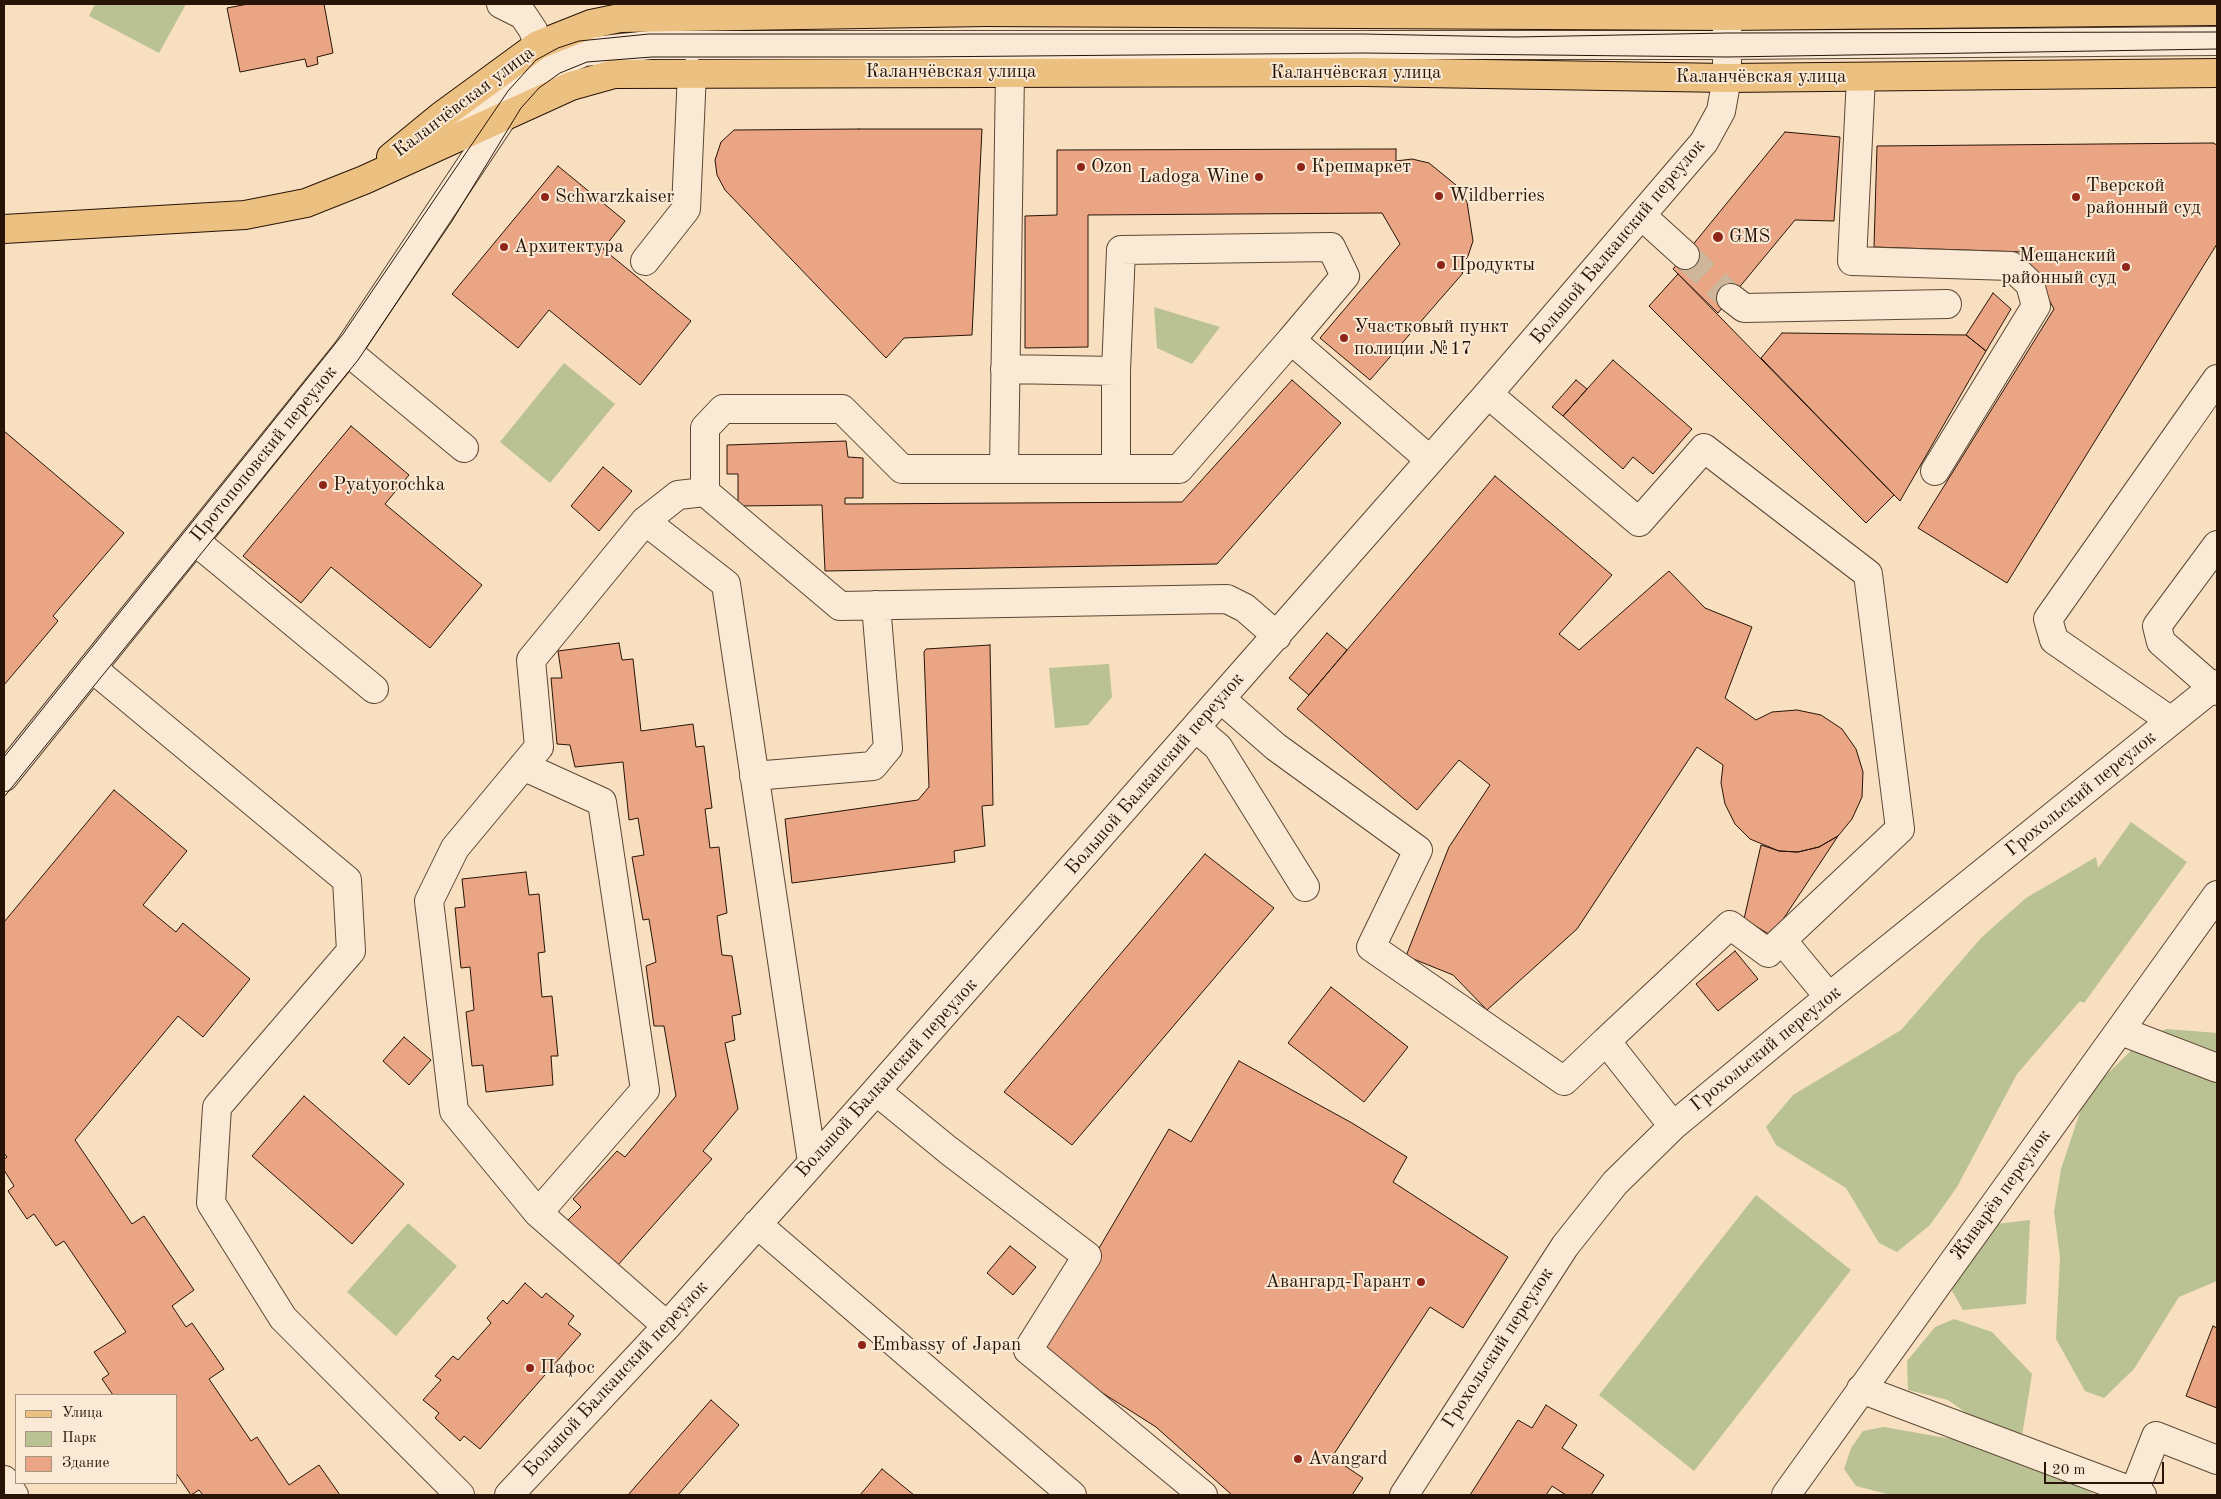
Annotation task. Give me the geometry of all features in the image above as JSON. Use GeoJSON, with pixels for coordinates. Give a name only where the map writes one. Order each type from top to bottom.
{"type":"FeatureCollection","features":[{"type":"Feature","properties":{"kind":"main road","name":"Каланчёвская улица"},"geometry":{"type":"LineString","coordinates":[[364,180],[441,116],[538,45],[592,24],[620,18],[986,8],[1431,9],[1727,16],[2072,9],[2201,9]]}},
{"type":"Feature","properties":{"kind":"main road","name":"Каланчёвская улица"},"geometry":{"type":"LineString","coordinates":[[4,229],[245,215],[306,202],[364,180],[571,86],[614,74],[692,72],[1362,72],[1727,78],[2217,73]]}},
{"type":"Feature","properties":{"kind":"street"},"geometry":{"type":"LineString","coordinates":[[501,4],[523,16],[533,30],[538,45]]}},
{"type":"Feature","properties":{"kind":"street","name":"Большой Балканский переулок"},"geometry":{"type":"LineString","coordinates":[[509,1495],[667,1326],[876,1091],[1488,394],[1704,142],[1721,111],[1727,78],[1727,16]]}},
{"type":"Feature","properties":{"kind":"street"},"geometry":{"type":"LineString","coordinates":[[364,180],[544,68],[584,52],[650,45],[1727,45],[2217,40]]}},
{"type":"Feature","properties":{"kind":"street","name":"Протопоповский переулок"},"geometry":{"type":"LineString","coordinates":[[4,777],[347,351],[504,116],[536,60],[538,45]]}},
{"type":"Feature","properties":{"kind":"street"},"geometry":{"type":"LineString","coordinates":[[645,261],[686,209],[692,72]]}},
{"type":"Feature","properties":{"kind":"street"},"geometry":{"type":"LineString","coordinates":[[1004,468],[1010,72]]}},
{"type":"Feature","properties":{"kind":"street"},"geometry":{"type":"LineString","coordinates":[[1861,77],[1852,261],[2011,266],[2030,284],[2036,306],[1936,471]]}},
{"type":"Feature","properties":{"kind":"street"},"geometry":{"type":"LineString","coordinates":[[1642,216],[1685,255]]}},
{"type":"Feature","properties":{"kind":"street"},"geometry":{"type":"LineString","coordinates":[[705,492],[705,428],[723,409],[842,409],[902,469],[1179,469],[1345,276],[1331,247],[1120,250],[1116,371],[1116,468]]}},
{"type":"Feature","properties":{"kind":"street"},"geometry":{"type":"LineString","coordinates":[[1731,298],[1744,308],[1947,304]]}},
{"type":"Feature","properties":{"kind":"street"},"geometry":{"type":"LineString","coordinates":[[1291,340],[1430,460]]}},
{"type":"Feature","properties":{"kind":"street"},"geometry":{"type":"LineString","coordinates":[[347,351],[464,448]]}},
{"type":"Feature","properties":{"kind":"street"},"geometry":{"type":"LineString","coordinates":[[1005,369],[1116,371]]}},
{"type":"Feature","properties":{"kind":"street"},"geometry":{"type":"LineString","coordinates":[[2171,721],[2054,640],[2048,619],[2217,378]]}},
{"type":"Feature","properties":{"kind":"street"},"geometry":{"type":"LineString","coordinates":[[1221,698],[1276,747],[1418,850],[1371,947],[1564,1081],[1730,924],[1768,953],[1900,829],[1868,574],[1704,448],[1639,522],[1488,394]]}},
{"type":"Feature","properties":{"kind":"street"},"geometry":{"type":"LineString","coordinates":[[667,1326],[538,1213],[454,1111],[429,901],[455,848],[539,747],[531,660],[646,521],[678,495],[705,492],[840,606],[1227,599],[1245,608],[1276,636]]}},
{"type":"Feature","properties":{"kind":"street"},"geometry":{"type":"LineString","coordinates":[[646,521],[726,584],[812,1162]]}},
{"type":"Feature","properties":{"kind":"street"},"geometry":{"type":"LineString","coordinates":[[195,541],[374,689]]}},
{"type":"Feature","properties":{"kind":"street"},"geometry":{"type":"LineString","coordinates":[[2216,688],[2161,642],[2157,626],[2217,545]]}},
{"type":"Feature","properties":{"kind":"street"},"geometry":{"type":"LineString","coordinates":[[754,776],[873,766],[888,748],[876,606]]}},
{"type":"Feature","properties":{"kind":"street"},"geometry":{"type":"LineString","coordinates":[[92,668],[348,880],[351,951],[217,1108],[211,1203],[283,1318],[460,1495]]}},
{"type":"Feature","properties":{"kind":"street","name":"Грохольский переулок"},"geometry":{"type":"LineString","coordinates":[[1404,1495],[1565,1246],[1615,1183],[1673,1126],[1829,997],[2171,721],[2216,688]]}},
{"type":"Feature","properties":{"kind":"street"},"geometry":{"type":"LineString","coordinates":[[1196,728],[1218,747],[1305,887]]}},
{"type":"Feature","properties":{"kind":"street"},"geometry":{"type":"LineString","coordinates":[[523,766],[602,802],[645,1090],[538,1213]]}},
{"type":"Feature","properties":{"kind":"street","name":"Живарёв переулок"},"geometry":{"type":"LineString","coordinates":[[1786,1495],[2217,895]]}},
{"type":"Feature","properties":{"kind":"street"},"geometry":{"type":"LineString","coordinates":[[1782,940],[1829,997]]}},
{"type":"Feature","properties":{"kind":"street"},"geometry":{"type":"LineString","coordinates":[[2121,1031],[2217,1068]]}},
{"type":"Feature","properties":{"kind":"street"},"geometry":{"type":"LineString","coordinates":[[1606,1041],[1673,1126]]}},
{"type":"Feature","properties":{"kind":"street"},"geometry":{"type":"LineString","coordinates":[[876,1091],[948,1150],[1087,1256],[1028,1350],[1203,1495]]}},
{"type":"Feature","properties":{"kind":"street"},"geometry":{"type":"LineString","coordinates":[[757,1224],[1072,1495]]}},
{"type":"Feature","properties":{"kind":"street"},"geometry":{"type":"LineString","coordinates":[[1861,1389],[2138,1494],[2156,1436],[2217,1460]]}},
{"type":"Feature","properties":{"kind":"green space"},"geometry":{"type":"Polygon","coordinates":[[[95,4],[186,4],[159,53],[89,16],[95,4]]]}},
{"type":"Feature","properties":{"kind":"green space"},"geometry":{"type":"Polygon","coordinates":[[[1154,307],[1220,327],[1192,364],[1157,348],[1154,307]]]}},
{"type":"Feature","properties":{"kind":"green space"},"geometry":{"type":"Polygon","coordinates":[[[564,363],[615,404],[550,483],[500,442],[564,363]]]}},
{"type":"Feature","properties":{"kind":"green space"},"geometry":{"type":"Polygon","coordinates":[[[1109,664],[1112,697],[1088,725],[1055,728],[1049,668],[1109,664]]]}},
{"type":"Feature","properties":{"kind":"green space"},"geometry":{"type":"Polygon","coordinates":[[[2131,822],[2187,862],[2084,1003],[2080,1001],[2017,1074],[1957,1187],[1930,1225],[1897,1252],[1879,1243],[1846,1188],[1776,1145],[1766,1127],[1793,1095],[1901,1030],[1982,937],[2026,898],[2096,857],[2098,868],[2131,822]]]}},
{"type":"Feature","properties":{"kind":"green space"},"geometry":{"type":"Polygon","coordinates":[[[2167,1029],[2217,1033],[2217,1281],[2179,1297],[2134,1369],[2104,1398],[2085,1391],[2056,1339],[2060,1257],[2054,1212],[2061,1169],[2081,1109],[2100,1081],[2146,1036],[2167,1029]]]}},
{"type":"Feature","properties":{"kind":"green space"},"geometry":{"type":"Polygon","coordinates":[[[1756,1195],[1851,1270],[1694,1471],[1599,1395],[1756,1195]]]}},
{"type":"Feature","properties":{"kind":"green space"},"geometry":{"type":"Polygon","coordinates":[[[2030,1220],[2026,1304],[1963,1310],[1952,1291],[1959,1272],[1996,1224],[2030,1220]]]}},
{"type":"Feature","properties":{"kind":"green space"},"geometry":{"type":"Polygon","coordinates":[[[408,1223],[457,1266],[396,1336],[347,1292],[408,1223]]]}},
{"type":"Feature","properties":{"kind":"green space"},"geometry":{"type":"Polygon","coordinates":[[[1954,1319],[1992,1332],[2032,1374],[2022,1436],[2000,1437],[1948,1400],[1908,1390],[1907,1361],[1935,1327],[1954,1319]]]}},
{"type":"Feature","properties":{"kind":"green space"},"geometry":{"type":"Polygon","coordinates":[[[1884,1427],[1963,1441],[2066,1477],[2095,1495],[1891,1495],[1856,1486],[1844,1469],[1851,1448],[1863,1431],[1884,1427]]]}},
{"type":"Feature","properties":{"kind":"building"},"geometry":{"type":"Polygon","coordinates":[[[248,4],[324,4],[333,53],[317,57],[318,64],[307,67],[305,59],[240,72],[227,8],[248,4]]]}},
{"type":"Feature","properties":{"kind":"building"},"geometry":{"type":"Polygon","coordinates":[[[982,129],[972,335],[904,338],[886,358],[725,190],[717,175],[715,160],[721,142],[734,130],[982,129]]]}},
{"type":"Feature","properties":{"kind":"building"},"geometry":{"type":"Polygon","coordinates":[[[1785,132],[1840,137],[1834,221],[1795,220],[1718,313],[1673,269],[1785,132]]]}},
{"type":"Feature","properties":{"kind":"building"},"geometry":{"type":"Polygon","coordinates":[[[2213,143],[2217,145],[2217,244],[2007,583],[1918,528],[2054,309],[2023,252],[1874,247],[1877,146],[2213,143]]]}},
{"type":"Feature","properties":{"kind":"building"},"geometry":{"type":"Polygon","coordinates":[[[1396,149],[1396,161],[1412,159],[1429,163],[1456,185],[1467,202],[1473,241],[1468,256],[1459,270],[1463,273],[1370,380],[1320,338],[1400,244],[1382,213],[1088,215],[1088,347],[1025,348],[1025,216],[1057,215],[1057,150],[1396,149]]]}},
{"type":"Feature","properties":{"kind":"building"},"geometry":{"type":"Polygon","coordinates":[[[558,166],[625,221],[603,249],[691,321],[640,385],[549,310],[518,348],[452,294],[558,166]]]}},
{"type":"Feature","properties":{"kind":"building"},"geometry":{"type":"Polygon","coordinates":[[[1678,274],[1894,495],[1866,523],[1649,306],[1678,274]]]}},
{"type":"Feature","properties":{"kind":"building"},"geometry":{"type":"Polygon","coordinates":[[[1993,293],[2011,309],[1986,351],[1966,335],[1993,293]]]}},
{"type":"Feature","properties":{"kind":"building"},"geometry":{"type":"Polygon","coordinates":[[[1782,333],[1966,335],[1986,351],[1900,501],[1761,358],[1782,333]]]}},
{"type":"Feature","properties":{"kind":"building"},"geometry":{"type":"Polygon","coordinates":[[[1613,360],[1692,429],[1653,474],[1633,457],[1623,469],[1563,416],[1613,360]]]}},
{"type":"Feature","properties":{"kind":"building"},"geometry":{"type":"Polygon","coordinates":[[[1292,380],[1341,423],[1217,564],[825,571],[822,505],[738,506],[738,474],[727,474],[727,445],[846,441],[848,457],[863,458],[863,498],[845,498],[845,504],[1182,502],[1292,380]]]}},
{"type":"Feature","properties":{"kind":"building"},"geometry":{"type":"Polygon","coordinates":[[[1576,380],[1587,389],[1563,416],[1552,407],[1576,380]]]}},
{"type":"Feature","properties":{"kind":"building"},"geometry":{"type":"Polygon","coordinates":[[[351,426],[409,475],[385,504],[482,585],[430,648],[331,567],[301,603],[243,556],[351,426]]]}},
{"type":"Feature","properties":{"kind":"building"},"geometry":{"type":"Polygon","coordinates":[[[4,431],[124,533],[53,616],[58,621],[4,685],[4,431]]]}},
{"type":"Feature","properties":{"kind":"building"},"geometry":{"type":"Polygon","coordinates":[[[603,467],[632,491],[599,531],[571,506],[603,467]]]}},
{"type":"Feature","properties":{"kind":"building"},"geometry":{"type":"Polygon","coordinates":[[[1495,476],[1612,575],[1559,634],[1579,650],[1669,571],[1705,608],[1752,627],[1725,698],[1756,720],[1772,712],[1797,710],[1821,715],[1842,729],[1856,749],[1863,772],[1862,797],[1852,819],[1838,836],[1819,847],[1798,852],[1779,851],[1750,839],[1735,824],[1725,804],[1721,783],[1723,765],[1697,747],[1577,929],[1487,1010],[1453,975],[1406,956],[1449,847],[1490,785],[1459,760],[1417,810],[1297,709],[1495,476]]]}},
{"type":"Feature","properties":{"kind":"building"},"geometry":{"type":"Polygon","coordinates":[[[1327,633],[1347,650],[1309,695],[1289,678],[1327,633]]]}},
{"type":"Feature","properties":{"kind":"building"},"geometry":{"type":"Polygon","coordinates":[[[619,643],[622,660],[633,659],[641,731],[693,724],[696,747],[704,746],[712,808],[705,809],[710,848],[719,847],[727,913],[717,916],[722,955],[732,956],[741,1014],[732,1016],[735,1040],[725,1043],[738,1109],[703,1151],[712,1159],[618,1265],[567,1221],[581,1207],[573,1199],[617,1151],[625,1157],[676,1096],[664,1026],[654,1026],[646,966],[656,962],[649,919],[643,920],[632,857],[644,855],[638,818],[629,820],[623,762],[575,767],[570,745],[557,744],[551,678],[562,678],[558,651],[619,643]]]}},
{"type":"Feature","properties":{"kind":"building"},"geometry":{"type":"Polygon","coordinates":[[[990,645],[993,805],[982,806],[985,846],[954,851],[955,862],[792,883],[785,819],[918,800],[929,787],[924,652],[926,649],[990,645]]]}},
{"type":"Feature","properties":{"kind":"building"},"geometry":{"type":"Polygon","coordinates":[[[114,790],[187,851],[143,905],[176,932],[183,923],[250,979],[203,1037],[178,1016],[75,1140],[132,1224],[144,1216],[194,1290],[172,1306],[186,1327],[192,1323],[224,1369],[209,1379],[251,1441],[257,1437],[289,1485],[319,1465],[340,1495],[203,1495],[199,1490],[191,1495],[178,1476],[178,1394],[112,1394],[102,1379],[109,1374],[94,1352],[126,1332],[64,1241],[56,1246],[34,1214],[27,1219],[8,1191],[14,1186],[4,1170],[4,1159],[7,1157],[4,1153],[4,922],[114,790]]]}},
{"type":"Feature","properties":{"kind":"building"},"geometry":{"type":"Polygon","coordinates":[[[1838,836],[1772,936],[1744,919],[1761,845],[1779,851],[1798,852],[1819,847],[1838,836]]]}},
{"type":"Feature","properties":{"kind":"building"},"geometry":{"type":"Polygon","coordinates":[[[1205,854],[1274,908],[1072,1145],[1004,1092],[1205,854]]]}},
{"type":"Feature","properties":{"kind":"building"},"geometry":{"type":"Polygon","coordinates":[[[526,872],[529,895],[539,894],[545,952],[538,953],[542,997],[552,996],[558,1056],[551,1056],[553,1085],[486,1092],[483,1065],[472,1066],[466,1012],[474,1010],[470,967],[461,968],[455,908],[465,907],[462,879],[526,872]]]}},
{"type":"Feature","properties":{"kind":"building"},"geometry":{"type":"Polygon","coordinates":[[[1735,951],[1758,979],[1718,1011],[1696,984],[1735,951]]]}},
{"type":"Feature","properties":{"kind":"building"},"geometry":{"type":"Polygon","coordinates":[[[1331,987],[1408,1047],[1364,1102],[1288,1043],[1331,987]]]}},
{"type":"Feature","properties":{"kind":"building"},"geometry":{"type":"Polygon","coordinates":[[[404,1037],[431,1060],[409,1085],[383,1061],[404,1037]]]}},
{"type":"Feature","properties":{"kind":"building"},"geometry":{"type":"Polygon","coordinates":[[[1239,1061],[1352,1123],[1407,1157],[1393,1182],[1508,1257],[1463,1328],[1430,1307],[1332,1457],[1363,1478],[1352,1495],[1232,1495],[1156,1427],[1038,1352],[1169,1129],[1191,1142],[1239,1061]]]}},
{"type":"Feature","properties":{"kind":"building"},"geometry":{"type":"Polygon","coordinates":[[[304,1096],[404,1184],[352,1244],[252,1156],[304,1096]]]}},
{"type":"Feature","properties":{"kind":"building"},"geometry":{"type":"Polygon","coordinates":[[[1010,1246],[1036,1267],[1013,1295],[987,1273],[1010,1246]]]}},
{"type":"Feature","properties":{"kind":"building"},"geometry":{"type":"Polygon","coordinates":[[[525,1283],[542,1298],[546,1293],[574,1316],[568,1324],[581,1334],[480,1449],[464,1436],[460,1441],[435,1418],[439,1413],[423,1400],[441,1380],[435,1376],[453,1356],[458,1360],[491,1323],[487,1318],[503,1300],[507,1304],[525,1283]]]}},
{"type":"Feature","properties":{"kind":"building"},"geometry":{"type":"Polygon","coordinates":[[[2213,1326],[2217,1328],[2217,1408],[2186,1396],[2213,1326]]]}},
{"type":"Feature","properties":{"kind":"building"},"geometry":{"type":"Polygon","coordinates":[[[711,1400],[739,1425],[678,1495],[628,1495],[711,1400]]]}},
{"type":"Feature","properties":{"kind":"building"},"geometry":{"type":"Polygon","coordinates":[[[1546,1405],[1577,1425],[1562,1448],[1604,1475],[1591,1495],[1566,1495],[1552,1486],[1546,1495],[1470,1495],[1518,1420],[1532,1428],[1546,1405]]]}},
{"type":"Feature","properties":{"kind":"building"},"geometry":{"type":"Polygon","coordinates":[[[882,1469],[914,1495],[860,1495],[882,1469]]]}},
{"type":"Feature","properties":{"kind":"tunnel"},"geometry":{"type":"LineString","coordinates":[[1685,255],[1731,298]]}},
{"type":"Feature","properties":{"kind":"tram line"},"geometry":{"type":"LineString","coordinates":[[4,757],[343,334],[508,91],[536,60],[558,48],[579,41],[649,34],[1363,34],[1515,37],[1727,33],[2217,32]]}},
{"type":"Feature","properties":{"kind":"tram line"},"geometry":{"type":"LineString","coordinates":[[4,797],[358,360],[452,221],[521,108],[539,88],[560,73],[587,62],[652,57],[1363,53],[1727,57],[2217,49]]}},
{"type":"Feature","properties":{"kind":"place","name":"Ozon"},"geometry":{"type":"Point","coordinates":[1081,167]}},
{"type":"Feature","properties":{"kind":"place","name":"Крепмаркет"},"geometry":{"type":"Point","coordinates":[1301,167]}},
{"type":"Feature","properties":{"kind":"place","name":"Ladoga Wine"},"geometry":{"type":"Point","coordinates":[1259,177]}},
{"type":"Feature","properties":{"kind":"place","name":"Wildberries"},"geometry":{"type":"Point","coordinates":[1439,196]}},
{"type":"Feature","properties":{"kind":"place","name":"Schwarzkaiser"},"geometry":{"type":"Point","coordinates":[545,197]}},
{"type":"Feature","properties":{"kind":"place","name":"Тверской районный суд"},"geometry":{"type":"Point","coordinates":[2076,197]}},
{"type":"Feature","properties":{"kind":"place","name":"GMS"},"geometry":{"type":"Point","coordinates":[1718,237]}},
{"type":"Feature","properties":{"kind":"place","name":"Архитектура"},"geometry":{"type":"Point","coordinates":[504,247]}},
{"type":"Feature","properties":{"kind":"place","name":"Продукты"},"geometry":{"type":"Point","coordinates":[1441,265]}},
{"type":"Feature","properties":{"kind":"place","name":"Мещанский районный суд"},"geometry":{"type":"Point","coordinates":[2126,267]}},
{"type":"Feature","properties":{"kind":"place","name":"Участковый пункт полиции №17"},"geometry":{"type":"Point","coordinates":[1344,338]}},
{"type":"Feature","properties":{"kind":"place","name":"Pyatyorochka"},"geometry":{"type":"Point","coordinates":[323,485]}},
{"type":"Feature","properties":{"kind":"place","name":"Авангард-Гарант"},"geometry":{"type":"Point","coordinates":[1421,1282]}},
{"type":"Feature","properties":{"kind":"place","name":"Embassy of Japan"},"geometry":{"type":"Point","coordinates":[862,1345]}},
{"type":"Feature","properties":{"kind":"place","name":"Пафос"},"geometry":{"type":"Point","coordinates":[530,1368]}},
{"type":"Feature","properties":{"kind":"place","name":"Avangard"},"geometry":{"type":"Point","coordinates":[1298,1459]}}]}
